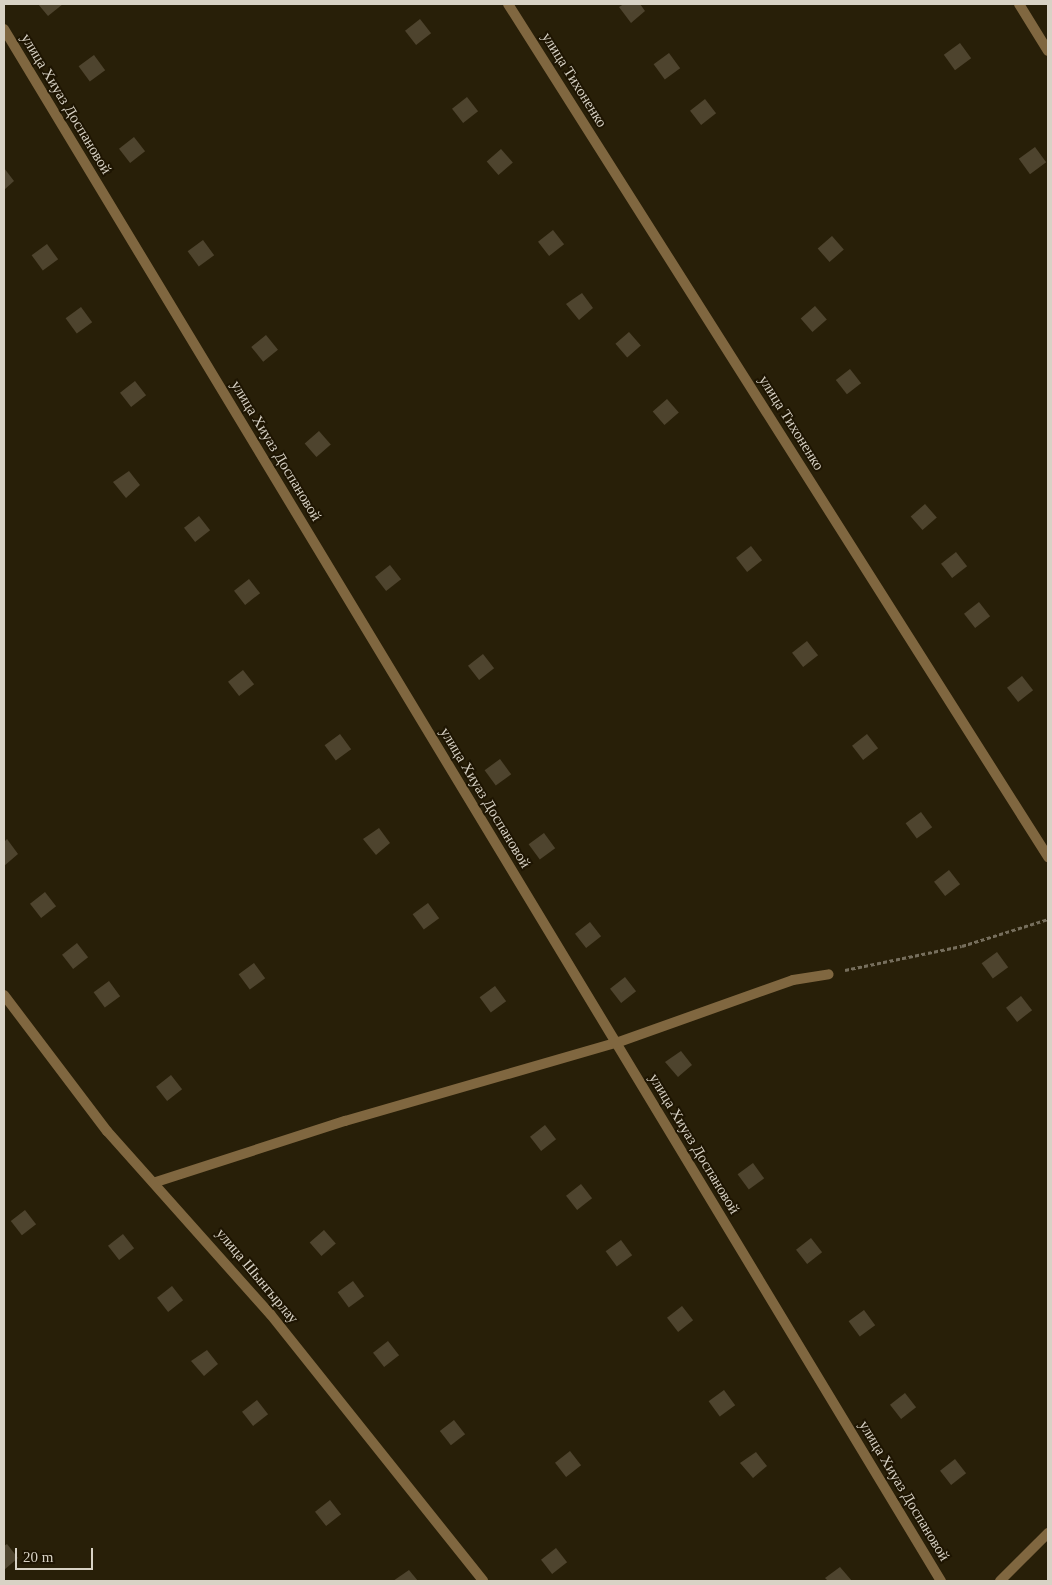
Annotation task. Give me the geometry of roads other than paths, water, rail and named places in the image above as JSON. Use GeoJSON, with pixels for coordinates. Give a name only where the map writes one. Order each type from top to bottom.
{"type":"FeatureCollection","features":[{"type":"Feature","properties":{"kind":"street","name":"улица Тихоненко"},"geometry":{"type":"LineString","coordinates":[[508,4],[1048,857]]}},
{"type":"Feature","properties":{"kind":"street"},"geometry":{"type":"LineString","coordinates":[[1019,4],[1048,51]]}},
{"type":"Feature","properties":{"kind":"street","name":"улица Хиуаз Доспановой"},"geometry":{"type":"LineString","coordinates":[[4,29],[941,1581]]}},
{"type":"Feature","properties":{"kind":"street"},"geometry":{"type":"LineString","coordinates":[[156,1182],[345,1121],[616,1043],[793,980],[829,974]]}},
{"type":"Feature","properties":{"kind":"street","name":"улица Шынгырлау"},"geometry":{"type":"LineString","coordinates":[[4,995],[107,1131],[156,1182],[271,1315],[483,1581]]}},
{"type":"Feature","properties":{"kind":"street"},"geometry":{"type":"LineString","coordinates":[[1000,1581],[1048,1533]]}}]}
